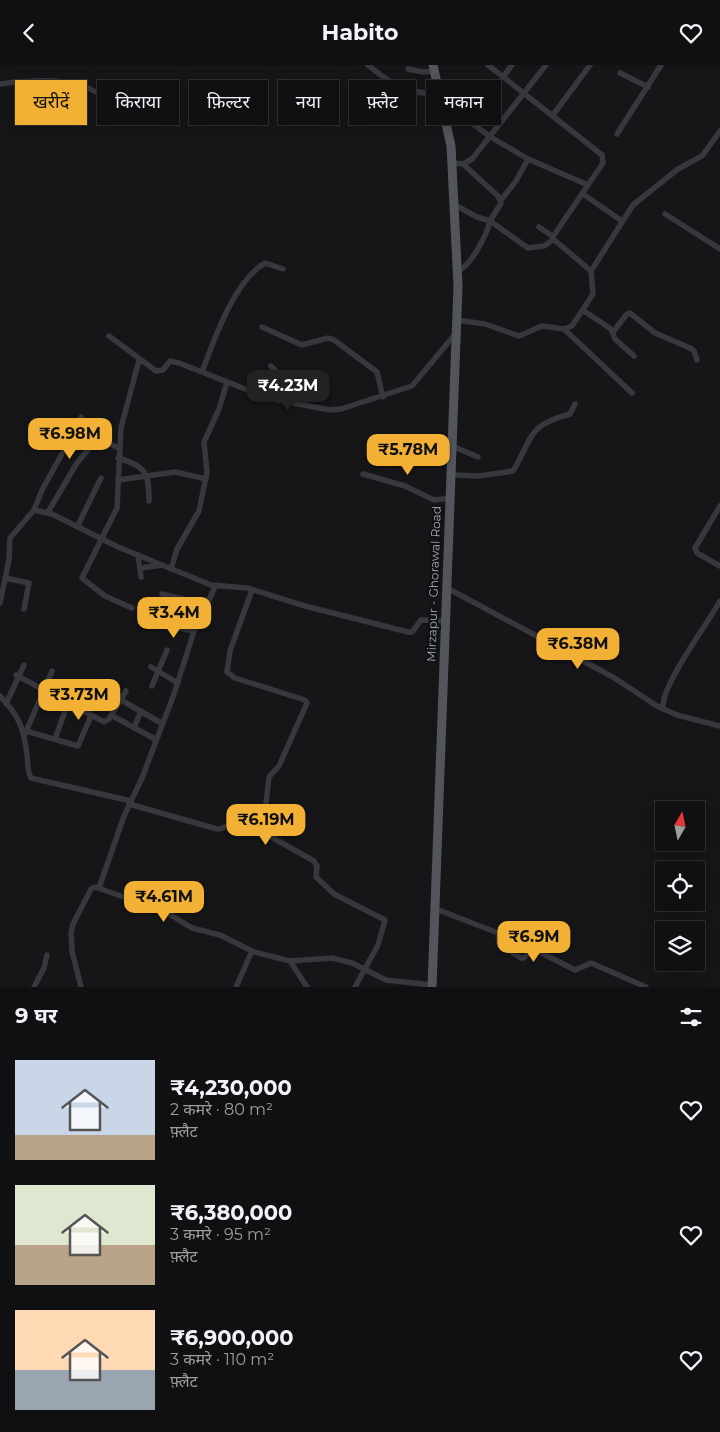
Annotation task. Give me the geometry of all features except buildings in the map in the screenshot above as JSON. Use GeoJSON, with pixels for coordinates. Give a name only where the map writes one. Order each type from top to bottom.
{"type":"FeatureCollection","features":[{"type":"Feature","properties":{"kind":"main road","name":"Mirzapur - Ghorawal Road"},"geometry":{"type":"LineString","coordinates":[[432,986],[458,271],[452,163],[447,125]]}},
{"type":"Feature","properties":{"kind":"street"},"geometry":{"type":"LineString","coordinates":[[368,65],[396,87],[426,95]]}},
{"type":"Feature","properties":{"kind":"street"},"geometry":{"type":"LineString","coordinates":[[453,204],[477,217],[490,221],[528,248],[542,247],[552,238],[603,163],[602,155],[488,65]]}},
{"type":"Feature","properties":{"kind":"street"},"geometry":{"type":"LineString","coordinates":[[503,77],[512,65]]}},
{"type":"Feature","properties":{"kind":"street"},"geometry":{"type":"LineString","coordinates":[[452,163],[463,164],[472,159],[546,65]]}},
{"type":"Feature","properties":{"kind":"street"},"geometry":{"type":"LineString","coordinates":[[553,115],[590,65]]}},
{"type":"Feature","properties":{"kind":"street"},"geometry":{"type":"LineString","coordinates":[[617,134],[661,65]]}},
{"type":"Feature","properties":{"kind":"street"},"geometry":{"type":"LineString","coordinates":[[408,69],[422,72],[434,68]]}},
{"type":"Feature","properties":{"kind":"street"},"geometry":{"type":"LineString","coordinates":[[620,73],[648,87]]}},
{"type":"Feature","properties":{"kind":"street"},"geometry":{"type":"LineString","coordinates":[[0,84],[52,82],[83,85],[97,93]]}},
{"type":"Feature","properties":{"kind":"street"},"geometry":{"type":"LineString","coordinates":[[475,125],[489,136],[528,159],[588,185]]}},
{"type":"Feature","properties":{"kind":"street"},"geometry":{"type":"LineString","coordinates":[[457,320],[486,324],[520,336],[542,326],[564,329],[572,327],[584,311],[594,290],[590,279],[591,271],[610,244],[633,205],[678,169],[702,156],[720,131]]}},
{"type":"Feature","properties":{"kind":"street"},"geometry":{"type":"LineString","coordinates":[[458,271],[464,269],[469,262],[487,231],[501,200],[516,181],[528,159]]}},
{"type":"Feature","properties":{"kind":"street"},"geometry":{"type":"LineString","coordinates":[[463,164],[501,200]]}},
{"type":"Feature","properties":{"kind":"street"},"geometry":{"type":"LineString","coordinates":[[583,194],[622,221]]}},
{"type":"Feature","properties":{"kind":"street"},"geometry":{"type":"LineString","coordinates":[[665,214],[720,249]]}},
{"type":"Feature","properties":{"kind":"street"},"geometry":{"type":"LineString","coordinates":[[539,227],[591,271]]}},
{"type":"Feature","properties":{"kind":"street"},"geometry":{"type":"LineString","coordinates":[[202,372],[215,339],[240,288],[264,263],[283,269]]}},
{"type":"Feature","properties":{"kind":"street"},"geometry":{"type":"LineString","coordinates":[[584,311],[613,332]]}},
{"type":"Feature","properties":{"kind":"street"},"geometry":{"type":"LineString","coordinates":[[634,356],[614,339],[613,332],[626,315],[633,314],[656,333],[690,348],[694,351],[696,360]]}},
{"type":"Feature","properties":{"kind":"street"},"geometry":{"type":"LineString","coordinates":[[262,327],[302,345],[328,338],[334,340],[377,372],[382,397]]}},
{"type":"Feature","properties":{"kind":"street"},"geometry":{"type":"LineString","coordinates":[[564,329],[632,393]]}},
{"type":"Feature","properties":{"kind":"street"},"geometry":{"type":"LineString","coordinates":[[109,336],[139,360],[160,372],[170,361],[268,398],[330,410],[382,397],[412,386],[456,333]]}},
{"type":"Feature","properties":{"kind":"street"},"geometry":{"type":"LineString","coordinates":[[132,608],[105,596],[82,579],[83,573],[103,539],[117,508],[118,448],[124,412],[139,360]]}},
{"type":"Feature","properties":{"kind":"street"},"geometry":{"type":"LineString","coordinates":[[271,365],[276,371],[278,381],[285,386],[285,400]]}},
{"type":"Feature","properties":{"kind":"street"},"geometry":{"type":"LineString","coordinates":[[171,569],[177,549],[199,511],[208,463],[204,442],[219,409],[227,382]]}},
{"type":"Feature","properties":{"kind":"street"},"geometry":{"type":"LineString","coordinates":[[452,475],[479,475],[513,471],[537,427],[548,420],[570,414],[575,404]]}},
{"type":"Feature","properties":{"kind":"street"},"geometry":{"type":"LineString","coordinates":[[0,603],[12,535],[34,510],[81,417]]}},
{"type":"Feature","properties":{"kind":"street"},"geometry":{"type":"LineString","coordinates":[[74,432],[80,431],[96,440],[118,448]]}},
{"type":"Feature","properties":{"kind":"street"},"geometry":{"type":"LineString","coordinates":[[48,512],[77,463],[96,440]]}},
{"type":"Feature","properties":{"kind":"street"},"geometry":{"type":"LineString","coordinates":[[452,446],[478,457]]}},
{"type":"Feature","properties":{"kind":"street"},"geometry":{"type":"LineString","coordinates":[[118,458],[139,465],[149,482],[149,501]]}},
{"type":"Feature","properties":{"kind":"street"},"geometry":{"type":"LineString","coordinates":[[118,481],[146,475],[175,472],[206,479]]}},
{"type":"Feature","properties":{"kind":"street"},"geometry":{"type":"LineString","coordinates":[[363,474],[405,486],[434,500],[450,498]]}},
{"type":"Feature","properties":{"kind":"street"},"geometry":{"type":"LineString","coordinates":[[77,527],[101,478]]}},
{"type":"Feature","properties":{"kind":"street"},"geometry":{"type":"LineString","coordinates":[[720,506],[695,549],[697,553],[720,566]]}},
{"type":"Feature","properties":{"kind":"street"},"geometry":{"type":"LineString","coordinates":[[34,510],[48,512],[138,555],[215,587],[252,589],[305,606],[408,632],[412,632],[421,620],[445,621]]}},
{"type":"Feature","properties":{"kind":"street"},"geometry":{"type":"LineString","coordinates":[[138,555],[141,577]]}},
{"type":"Feature","properties":{"kind":"street"},"geometry":{"type":"LineString","coordinates":[[141,568],[162,565]]}},
{"type":"Feature","properties":{"kind":"street"},"geometry":{"type":"LineString","coordinates":[[5,578],[29,583],[24,609]]}},
{"type":"Feature","properties":{"kind":"street"},"geometry":{"type":"LineString","coordinates":[[99,888],[130,803],[142,778],[155,739],[178,683],[194,631],[215,587]]}},
{"type":"Feature","properties":{"kind":"street"},"geometry":{"type":"LineString","coordinates":[[447,588],[612,677],[663,709],[720,726]]}},
{"type":"Feature","properties":{"kind":"street"},"geometry":{"type":"LineString","coordinates":[[252,589],[230,651],[227,672],[235,678],[278,690],[305,700],[307,703],[280,765],[269,777],[265,811],[257,829]]}},
{"type":"Feature","properties":{"kind":"street"},"geometry":{"type":"LineString","coordinates":[[162,594],[208,605]]}},
{"type":"Feature","properties":{"kind":"street"},"geometry":{"type":"LineString","coordinates":[[663,709],[665,694],[696,638],[720,601]]}},
{"type":"Feature","properties":{"kind":"street"},"geometry":{"type":"LineString","coordinates":[[158,624],[194,631]]}},
{"type":"Feature","properties":{"kind":"street"},"geometry":{"type":"LineString","coordinates":[[152,687],[167,650]]}},
{"type":"Feature","properties":{"kind":"street"},"geometry":{"type":"LineString","coordinates":[[6,704],[24,665]]}},
{"type":"Feature","properties":{"kind":"street"},"geometry":{"type":"LineString","coordinates":[[151,667],[178,683]]}},
{"type":"Feature","properties":{"kind":"street"},"geometry":{"type":"LineString","coordinates":[[26,733],[52,671]]}},
{"type":"Feature","properties":{"kind":"street"},"geometry":{"type":"LineString","coordinates":[[18,676],[104,722],[111,715],[126,691]]}},
{"type":"Feature","properties":{"kind":"street"},"geometry":{"type":"LineString","coordinates":[[0,696],[15,712],[26,733],[30,778],[130,803],[217,829],[225,829],[239,820],[314,861],[317,866],[316,877],[326,887],[385,920],[378,945],[368,965],[363,969],[355,987]]}},
{"type":"Feature","properties":{"kind":"street"},"geometry":{"type":"LineString","coordinates":[[120,700],[162,723]]}},
{"type":"Feature","properties":{"kind":"street"},"geometry":{"type":"LineString","coordinates":[[55,739],[68,703]]}},
{"type":"Feature","properties":{"kind":"street"},"geometry":{"type":"LineString","coordinates":[[134,728],[141,711]]}},
{"type":"Feature","properties":{"kind":"street"},"geometry":{"type":"LineString","coordinates":[[111,715],[155,739]]}},
{"type":"Feature","properties":{"kind":"street"},"geometry":{"type":"LineString","coordinates":[[26,733],[80,745],[91,716]]}},
{"type":"Feature","properties":{"kind":"street"},"geometry":{"type":"LineString","coordinates":[[265,811],[279,817],[269,837]]}},
{"type":"Feature","properties":{"kind":"street"},"geometry":{"type":"LineString","coordinates":[[82,987],[72,951],[72,928],[91,889],[99,888],[164,911],[192,928],[220,935],[252,951],[290,961],[332,958],[348,961],[386,980],[432,986]]}},
{"type":"Feature","properties":{"kind":"street"},"geometry":{"type":"LineString","coordinates":[[436,909],[498,933],[499,944],[521,958],[524,958],[532,949],[575,970],[591,963],[646,987]]}},
{"type":"Feature","properties":{"kind":"street"},"geometry":{"type":"LineString","coordinates":[[236,987],[252,951]]}},
{"type":"Feature","properties":{"kind":"street"},"geometry":{"type":"LineString","coordinates":[[34,987],[44,968],[46,955]]}},
{"type":"Feature","properties":{"kind":"street"},"geometry":{"type":"LineString","coordinates":[[290,961],[308,987]]}}]}
